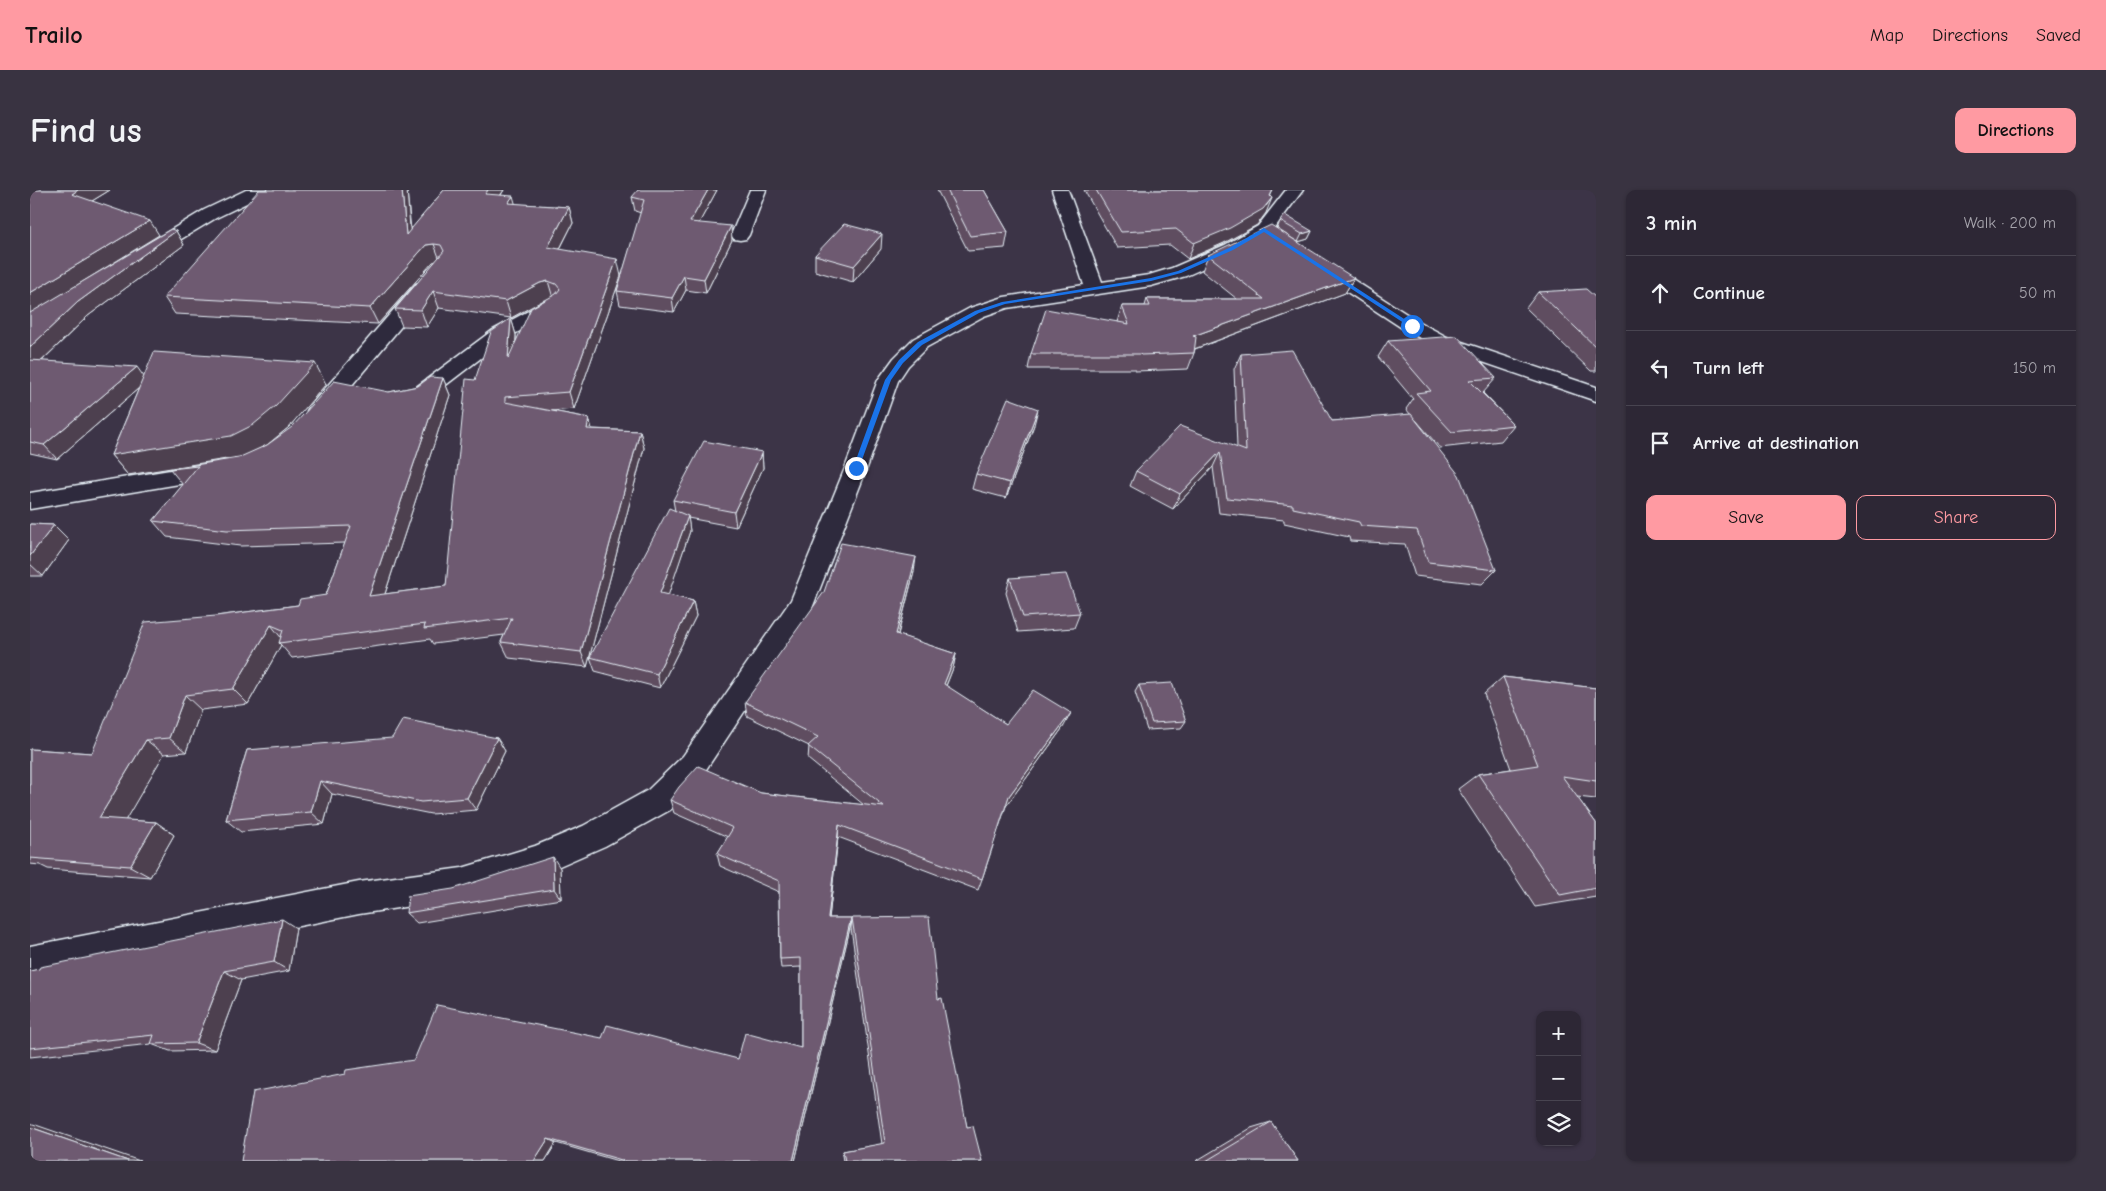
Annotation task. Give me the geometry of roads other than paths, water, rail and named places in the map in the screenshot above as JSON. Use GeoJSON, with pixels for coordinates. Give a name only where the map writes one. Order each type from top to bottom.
{"type":"FeatureCollection","features":[{"type":"Feature","properties":{"kind":"street"},"geometry":{"type":"LineString","coordinates":[[135,259],[210,214],[259,190]]}},
{"type":"Feature","properties":{"kind":"street"},"geometry":{"type":"LineString","coordinates":[[740,235],[758,190]]}},
{"type":"Feature","properties":{"kind":"street"},"geometry":{"type":"LineString","coordinates":[[1060,190],[1094,287]]}},
{"type":"Feature","properties":{"kind":"street"},"geometry":{"type":"LineString","coordinates":[[30,963],[358,898],[462,882],[554,853],[594,836],[659,800],[693,765],[802,604],[856,468],[888,380],[901,362],[920,343],[977,312],[1004,303],[1094,287],[1151,280],[1180,272],[1231,249],[1272,235],[1295,190]]}},
{"type":"Feature","properties":{"kind":"street"},"geometry":{"type":"LineString","coordinates":[[1305,257],[1412,326],[1440,341],[1596,394]]}},
{"type":"Feature","properties":{"kind":"street"},"geometry":{"type":"LineString","coordinates":[[305,426],[434,275]]}},
{"type":"Feature","properties":{"kind":"street"},"geometry":{"type":"LineString","coordinates":[[389,398],[405,400],[418,396],[500,334],[552,306]]}},
{"type":"Feature","properties":{"kind":"street"},"geometry":{"type":"LineString","coordinates":[[337,388],[363,393]]}},
{"type":"Feature","properties":{"kind":"street"},"geometry":{"type":"LineString","coordinates":[[30,501],[230,468]]}}]}
